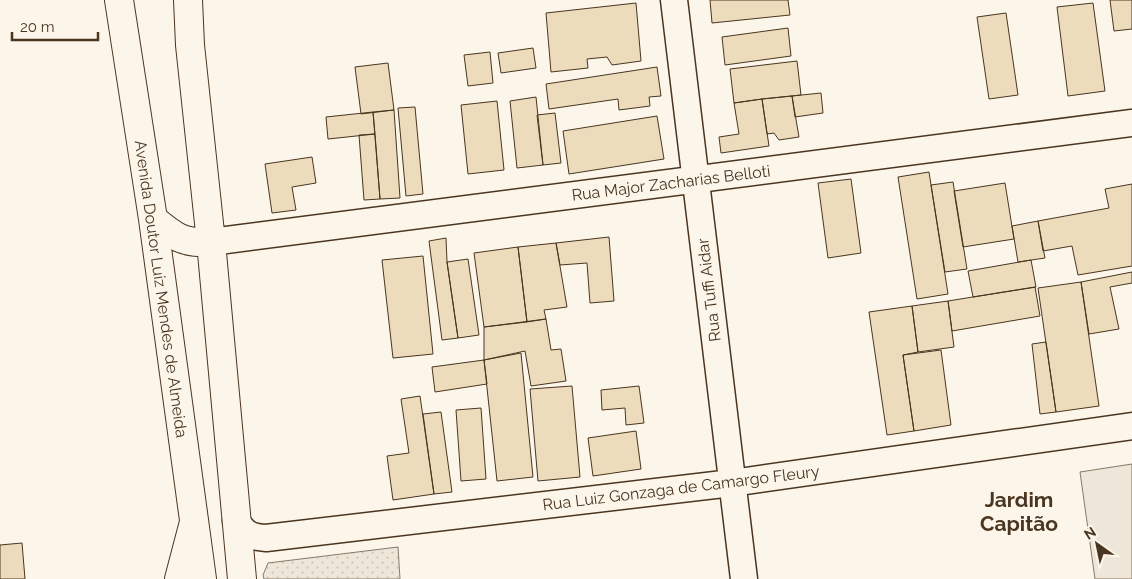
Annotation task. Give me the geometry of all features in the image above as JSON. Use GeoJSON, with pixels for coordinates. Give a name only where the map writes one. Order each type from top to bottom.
{"type":"FeatureCollection","features":[{"type":"Feature","properties":{"kind":"main road","name":"Avenida Doutor Luiz Mendes de Almeida"},"geometry":{"type":"LineString","coordinates":[[119,0],[153,219],[202,579]]}},
{"type":"Feature","properties":{"kind":"main road"},"geometry":{"type":"LineString","coordinates":[[188,0],[190,45],[242,579]]}},
{"type":"Feature","properties":{"kind":"main road"},"geometry":{"type":"LineString","coordinates":[[153,219],[180,240],[196,243],[210,242]]}},
{"type":"Feature","properties":{"kind":"main road"},"geometry":{"type":"LineString","coordinates":[[179,579],[194,522]]}},
{"type":"Feature","properties":{"kind":"street","name":"Rua Tuffi Aidar"},"geometry":{"type":"LineString","coordinates":[[674,0],[744,579]]}},
{"type":"Feature","properties":{"kind":"street","name":"Rua Major Zacharias Belloti"},"geometry":{"type":"LineString","coordinates":[[210,242],[1132,123]]}},
{"type":"Feature","properties":{"kind":"street","name":"Rua Luiz Gonzaga de Camargo Fleury"},"geometry":{"type":"LineString","coordinates":[[236,521],[248,534],[266,538],[732,483],[1132,426]]}},
{"type":"Feature","properties":{"kind":"shaded area"},"geometry":{"type":"Polygon","coordinates":[[[1132,464],[1132,579],[1095,579],[1080,472],[1132,464]]]}},
{"type":"Feature","properties":{"kind":"shaded area"},"geometry":{"type":"Polygon","coordinates":[[[398,547],[400,579],[264,579],[263,575],[268,563],[398,547]]]}},
{"type":"Feature","properties":{"kind":"building"},"geometry":{"type":"Polygon","coordinates":[[[710,0],[788,0],[790,15],[712,23],[710,0]]]}},
{"type":"Feature","properties":{"kind":"building"},"geometry":{"type":"Polygon","coordinates":[[[1110,0],[1132,0],[1132,29],[1114,31],[1110,0]]]}},
{"type":"Feature","properties":{"kind":"building"},"geometry":{"type":"Polygon","coordinates":[[[636,3],[641,61],[612,65],[607,57],[587,59],[588,68],[551,72],[546,13],[636,3]]]}},
{"type":"Feature","properties":{"kind":"building"},"geometry":{"type":"Polygon","coordinates":[[[1093,3],[1105,91],[1068,96],[1057,7],[1093,3]]]}},
{"type":"Feature","properties":{"kind":"building"},"geometry":{"type":"Polygon","coordinates":[[[1006,13],[1018,95],[989,99],[977,17],[1006,13]]]}},
{"type":"Feature","properties":{"kind":"building"},"geometry":{"type":"Polygon","coordinates":[[[788,28],[791,56],[725,65],[722,37],[788,28]]]}},
{"type":"Feature","properties":{"kind":"building"},"geometry":{"type":"Polygon","coordinates":[[[533,48],[536,68],[501,73],[498,53],[533,48]]]}},
{"type":"Feature","properties":{"kind":"building"},"geometry":{"type":"Polygon","coordinates":[[[490,52],[493,83],[468,86],[464,55],[490,52]]]}},
{"type":"Feature","properties":{"kind":"building"},"geometry":{"type":"Polygon","coordinates":[[[797,61],[801,95],[734,103],[730,69],[797,61]]]}},
{"type":"Feature","properties":{"kind":"building"},"geometry":{"type":"Polygon","coordinates":[[[388,63],[394,110],[361,114],[355,67],[388,63]]]}},
{"type":"Feature","properties":{"kind":"building"},"geometry":{"type":"Polygon","coordinates":[[[657,67],[661,96],[649,97],[650,106],[619,110],[618,99],[549,109],[546,84],[657,67]]]}},
{"type":"Feature","properties":{"kind":"building"},"geometry":{"type":"Polygon","coordinates":[[[821,93],[823,113],[795,117],[792,96],[821,93]]]}},
{"type":"Feature","properties":{"kind":"building"},"geometry":{"type":"Polygon","coordinates":[[[792,96],[799,137],[779,140],[774,133],[767,134],[762,99],[792,96]]]}},
{"type":"Feature","properties":{"kind":"building"},"geometry":{"type":"Polygon","coordinates":[[[536,97],[543,165],[517,168],[510,101],[536,97]]]}},
{"type":"Feature","properties":{"kind":"building"},"geometry":{"type":"Polygon","coordinates":[[[762,99],[769,146],[721,153],[719,137],[739,134],[734,103],[762,99]]]}},
{"type":"Feature","properties":{"kind":"building"},"geometry":{"type":"Polygon","coordinates":[[[497,101],[504,170],[468,174],[461,105],[497,101]]]}},
{"type":"Feature","properties":{"kind":"building"},"geometry":{"type":"Polygon","coordinates":[[[415,107],[423,194],[406,196],[398,108],[415,107]]]}},
{"type":"Feature","properties":{"kind":"building"},"geometry":{"type":"Polygon","coordinates":[[[394,110],[400,198],[380,199],[373,112],[394,110]]]}},
{"type":"Feature","properties":{"kind":"building"},"geometry":{"type":"Polygon","coordinates":[[[373,112],[375,134],[328,139],[326,117],[373,112]]]}},
{"type":"Feature","properties":{"kind":"building"},"geometry":{"type":"Polygon","coordinates":[[[555,113],[561,163],[543,165],[537,115],[555,113]]]}},
{"type":"Feature","properties":{"kind":"building"},"geometry":{"type":"Polygon","coordinates":[[[657,116],[664,159],[569,174],[563,131],[657,116]]]}},
{"type":"Feature","properties":{"kind":"building"},"geometry":{"type":"Polygon","coordinates":[[[375,134],[380,199],[364,200],[359,135],[375,134]]]}},
{"type":"Feature","properties":{"kind":"building"},"geometry":{"type":"Polygon","coordinates":[[[312,157],[316,183],[292,187],[296,210],[272,213],[265,164],[312,157]]]}},
{"type":"Feature","properties":{"kind":"building"},"geometry":{"type":"Polygon","coordinates":[[[929,172],[948,294],[917,299],[898,177],[929,172]]]}},
{"type":"Feature","properties":{"kind":"building"},"geometry":{"type":"Polygon","coordinates":[[[851,179],[861,253],[828,258],[818,183],[851,179]]]}},
{"type":"Feature","properties":{"kind":"building"},"geometry":{"type":"Polygon","coordinates":[[[953,182],[967,269],[945,272],[931,185],[953,182]]]}},
{"type":"Feature","properties":{"kind":"building"},"geometry":{"type":"Polygon","coordinates":[[[1005,183],[1014,239],[963,247],[954,191],[1005,183]]]}},
{"type":"Feature","properties":{"kind":"building"},"geometry":{"type":"Polygon","coordinates":[[[1132,184],[1132,266],[1078,275],[1072,246],[1043,251],[1038,221],[1109,208],[1105,189],[1132,184]]]}},
{"type":"Feature","properties":{"kind":"building"},"geometry":{"type":"Polygon","coordinates":[[[1038,221],[1045,258],[1018,262],[1012,226],[1038,221]]]}},
{"type":"Feature","properties":{"kind":"building"},"geometry":{"type":"Polygon","coordinates":[[[609,237],[614,301],[590,303],[587,263],[560,265],[556,243],[609,237]]]}},
{"type":"Feature","properties":{"kind":"building"},"geometry":{"type":"Polygon","coordinates":[[[446,238],[447,262],[458,338],[442,340],[429,241],[446,238]]]}},
{"type":"Feature","properties":{"kind":"building"},"geometry":{"type":"Polygon","coordinates":[[[556,243],[567,307],[544,310],[546,319],[527,322],[518,247],[556,243]]]}},
{"type":"Feature","properties":{"kind":"building"},"geometry":{"type":"Polygon","coordinates":[[[518,247],[527,322],[484,327],[474,253],[518,247]]]}},
{"type":"Feature","properties":{"kind":"building"},"geometry":{"type":"Polygon","coordinates":[[[423,256],[433,354],[393,358],[382,260],[423,256]]]}},
{"type":"Feature","properties":{"kind":"building"},"geometry":{"type":"Polygon","coordinates":[[[468,259],[479,335],[458,338],[447,262],[468,259]]]}},
{"type":"Feature","properties":{"kind":"building"},"geometry":{"type":"Polygon","coordinates":[[[1031,260],[1036,287],[973,297],[968,271],[1031,260]]]}},
{"type":"Feature","properties":{"kind":"building"},"geometry":{"type":"Polygon","coordinates":[[[1132,272],[1132,283],[1110,287],[1119,329],[1089,334],[1081,282],[1132,272]]]}},
{"type":"Feature","properties":{"kind":"building"},"geometry":{"type":"Polygon","coordinates":[[[1081,282],[1099,406],[1056,412],[1038,288],[1081,282]]]}},
{"type":"Feature","properties":{"kind":"building"},"geometry":{"type":"Polygon","coordinates":[[[1035,287],[1040,316],[952,331],[948,301],[1035,287]]]}},
{"type":"Feature","properties":{"kind":"building"},"geometry":{"type":"Polygon","coordinates":[[[948,301],[954,347],[918,352],[912,306],[948,301]]]}},
{"type":"Feature","properties":{"kind":"building"},"geometry":{"type":"Polygon","coordinates":[[[912,306],[918,352],[903,355],[914,431],[887,435],[869,312],[912,306]]]}},
{"type":"Feature","properties":{"kind":"building"},"geometry":{"type":"Polygon","coordinates":[[[546,319],[551,350],[561,349],[566,381],[531,386],[525,351],[484,360],[484,327],[546,319]]]}},
{"type":"Feature","properties":{"kind":"building"},"geometry":{"type":"Polygon","coordinates":[[[1046,342],[1056,412],[1040,414],[1032,344],[1046,342]]]}},
{"type":"Feature","properties":{"kind":"building"},"geometry":{"type":"Polygon","coordinates":[[[941,350],[951,425],[914,431],[903,355],[941,350]]]}},
{"type":"Feature","properties":{"kind":"building"},"geometry":{"type":"Polygon","coordinates":[[[521,353],[533,477],[497,481],[484,360],[521,353]]]}},
{"type":"Feature","properties":{"kind":"building"},"geometry":{"type":"Polygon","coordinates":[[[484,360],[487,384],[435,392],[432,367],[484,360]]]}},
{"type":"Feature","properties":{"kind":"building"},"geometry":{"type":"Polygon","coordinates":[[[572,386],[580,477],[538,481],[530,389],[572,386]]]}},
{"type":"Feature","properties":{"kind":"building"},"geometry":{"type":"Polygon","coordinates":[[[639,386],[644,423],[626,425],[625,408],[602,410],[601,390],[639,386]]]}},
{"type":"Feature","properties":{"kind":"building"},"geometry":{"type":"Polygon","coordinates":[[[420,396],[434,494],[393,500],[387,456],[409,453],[401,399],[420,396]]]}},
{"type":"Feature","properties":{"kind":"building"},"geometry":{"type":"Polygon","coordinates":[[[481,408],[486,479],[461,481],[456,410],[481,408]]]}},
{"type":"Feature","properties":{"kind":"building"},"geometry":{"type":"Polygon","coordinates":[[[441,412],[452,492],[434,494],[423,414],[441,412]]]}},
{"type":"Feature","properties":{"kind":"building"},"geometry":{"type":"Polygon","coordinates":[[[636,431],[641,469],[593,476],[588,438],[636,431]]]}},
{"type":"Feature","properties":{"kind":"building"},"geometry":{"type":"Polygon","coordinates":[[[22,543],[25,579],[0,579],[0,545],[22,543]]]}},
{"type":"Feature","properties":{"kind":"district","name":"Jardim Capitão"},"geometry":{"type":"Point","coordinates":[1019,511]}}]}
